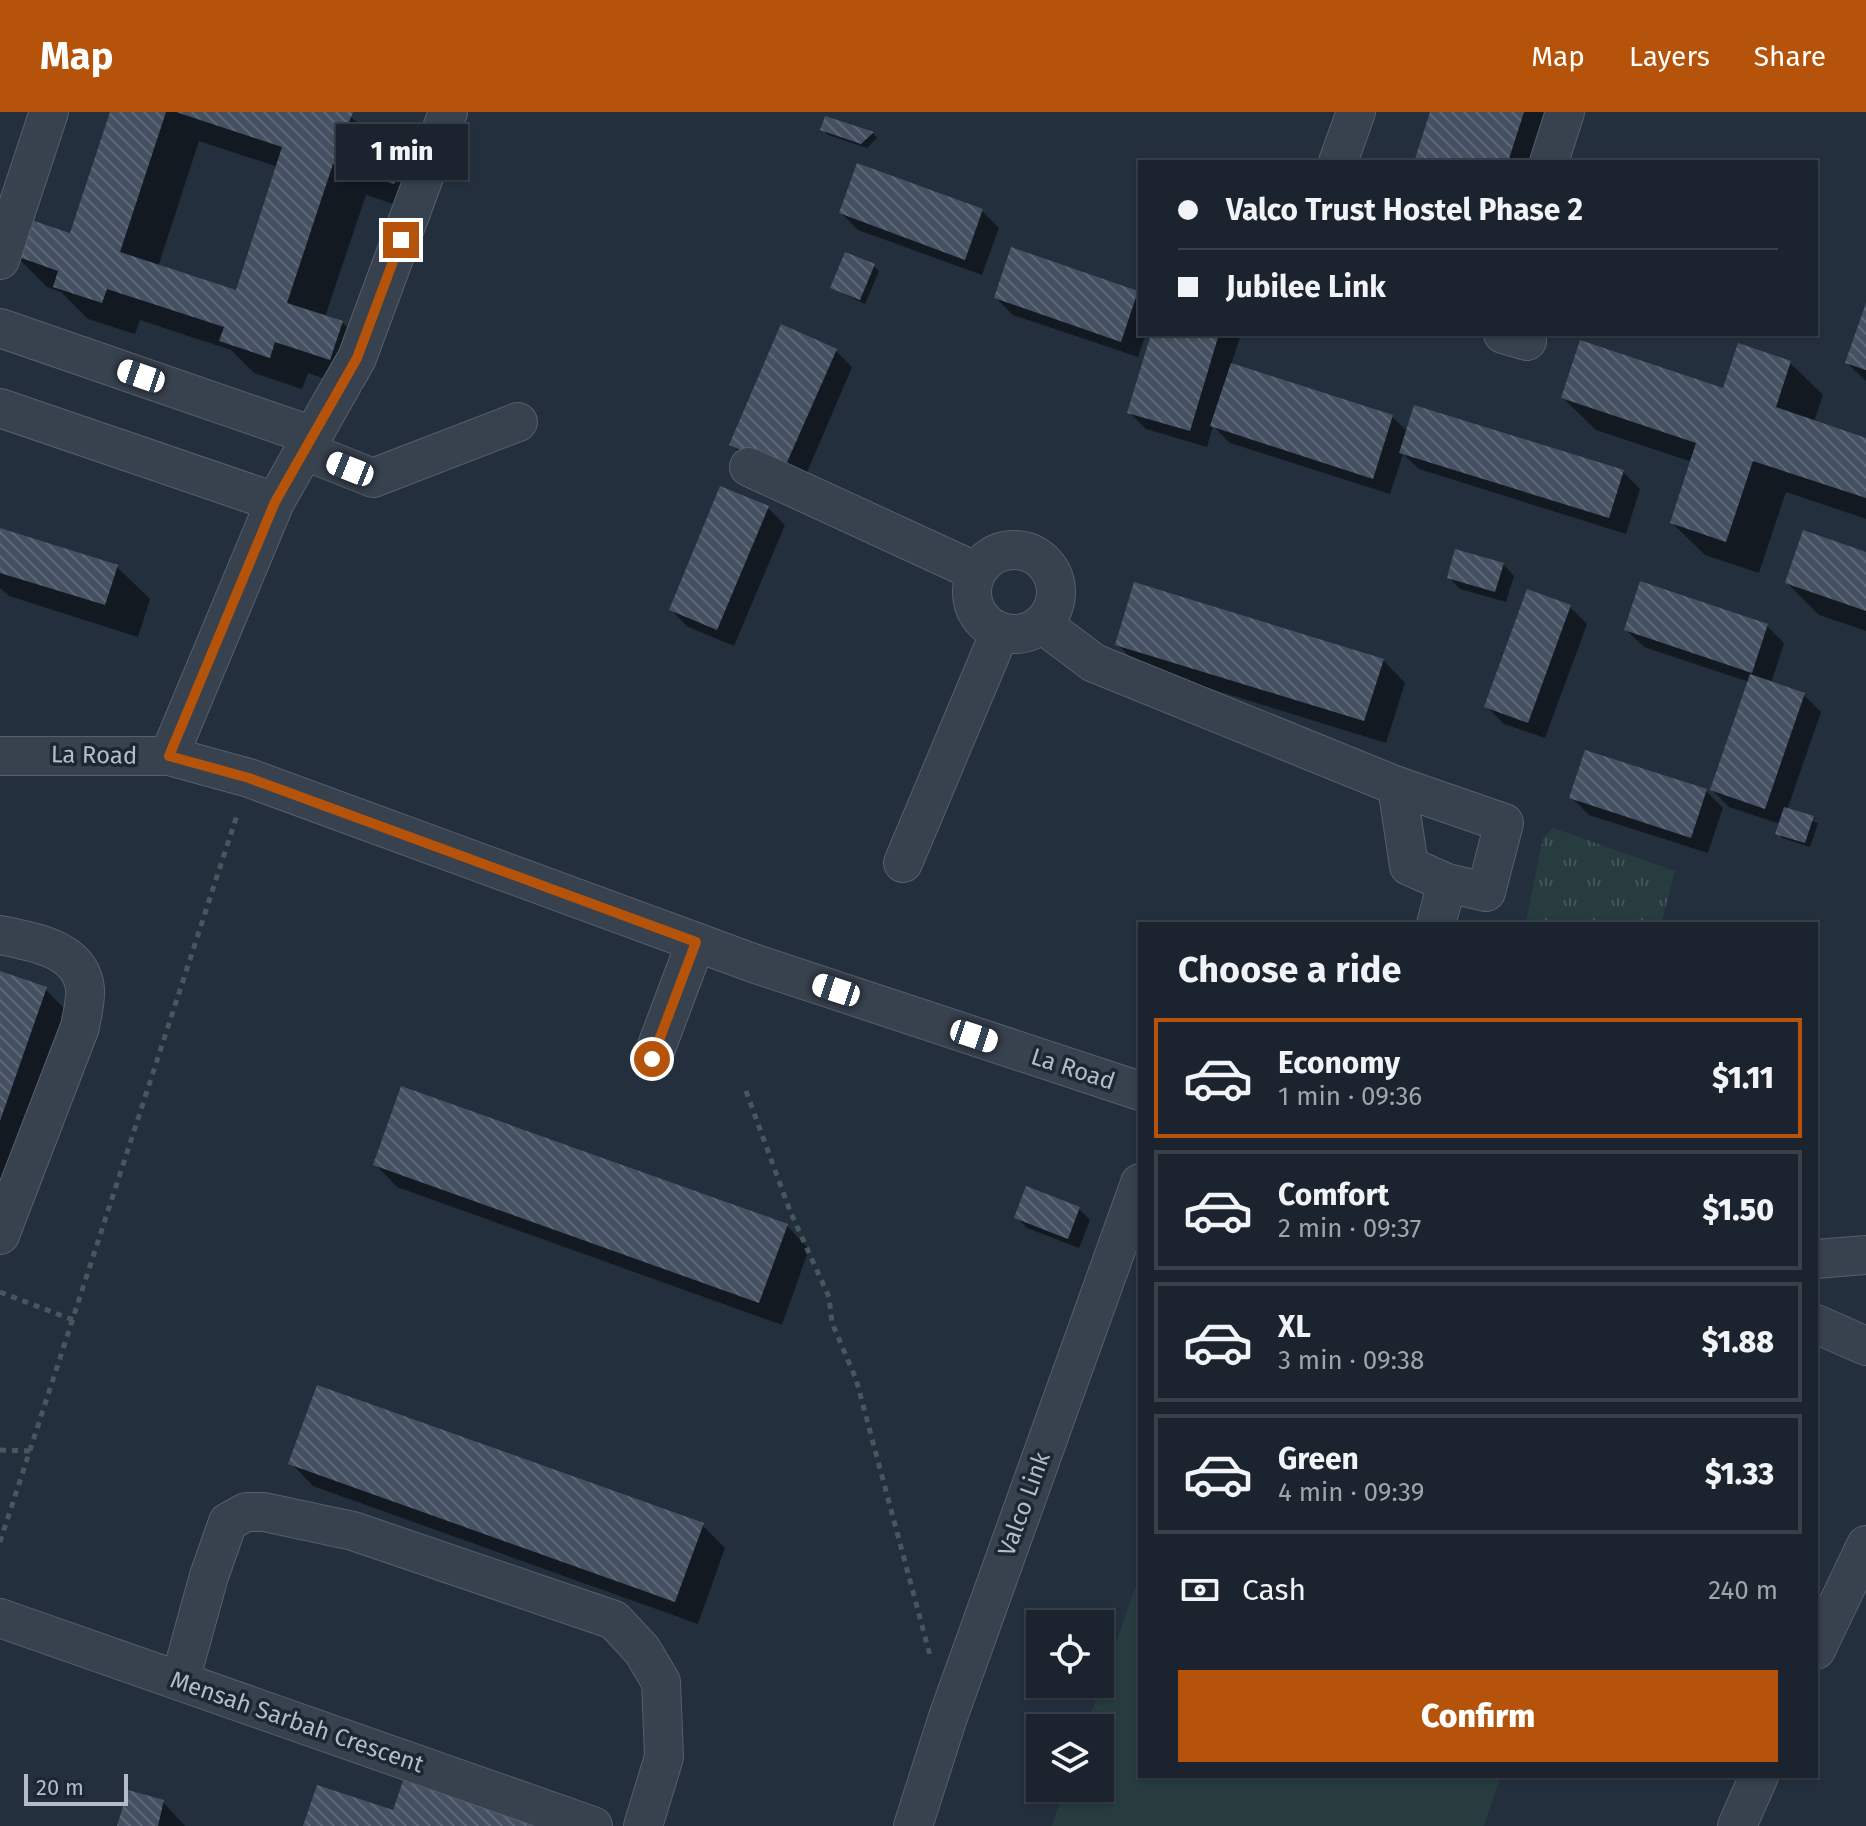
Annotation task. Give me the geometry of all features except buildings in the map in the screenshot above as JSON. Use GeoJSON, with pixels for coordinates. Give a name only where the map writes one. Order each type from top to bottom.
{"type":"FeatureCollection","features":[{"type":"Feature","properties":{"kind":"street"},"geometry":{"type":"LineString","coordinates":[[0,260],[49,112]]}},
{"type":"Feature","properties":{"kind":"street"},"geometry":{"type":"LineString","coordinates":[[1339,160],[1356,112]]}},
{"type":"Feature","properties":{"kind":"street"},"geometry":{"type":"LineString","coordinates":[[1550,160],[1565,112]]}},
{"type":"Feature","properties":{"kind":"street"},"geometry":{"type":"LineString","coordinates":[[169,756],[275,502],[306,442],[357,358],[435,116]]}},
{"type":"Feature","properties":{"kind":"street"},"geometry":{"type":"LineString","coordinates":[[0,328],[306,442],[373,478],[518,422]]}},
{"type":"Feature","properties":{"kind":"street"},"geometry":{"type":"LineString","coordinates":[[0,408],[275,502]]}},
{"type":"Feature","properties":{"kind":"street"},"geometry":{"type":"LineString","coordinates":[[749,467],[977,572]]}},
{"type":"Feature","properties":{"kind":"street"},"geometry":{"type":"LineString","coordinates":[[998,552],[1028,552],[1041,559],[1051,570],[1056,598],[1042,624],[1015,634],[1000,632],[977,614],[972,585],[977,572],[998,552]]}},
{"type":"Feature","properties":{"kind":"street"},"geometry":{"type":"LineString","coordinates":[[1042,624],[1094,663],[1397,786],[1504,823],[1486,892],[1447,883],[1409,866],[1401,835],[1397,786]]}},
{"type":"Feature","properties":{"kind":"street"},"geometry":{"type":"LineString","coordinates":[[903,863],[1000,632]]}},
{"type":"Feature","properties":{"kind":"street","name":"La Road"},"geometry":{"type":"LineString","coordinates":[[0,756],[169,756],[249,778],[696,942],[1138,1090]]}},
{"type":"Feature","properties":{"kind":"street"},"geometry":{"type":"LineString","coordinates":[[1437,922],[1447,883]]}},
{"type":"Feature","properties":{"kind":"street"},"geometry":{"type":"LineString","coordinates":[[0,935],[47,945],[66,956],[82,978],[86,992],[80,1027],[0,1235]]}},
{"type":"Feature","properties":{"kind":"street"},"geometry":{"type":"LineString","coordinates":[[652,1059],[696,942]]}},
{"type":"Feature","properties":{"kind":"street","name":"Valco Link"},"geometry":{"type":"LineString","coordinates":[[913,1826],[948,1717],[1138,1189]]}},
{"type":"Feature","properties":{"kind":"street"},"geometry":{"type":"LineString","coordinates":[[1818,1259],[1866,1255]]}},
{"type":"Feature","properties":{"kind":"street"},"geometry":{"type":"LineString","coordinates":[[1818,1325],[1866,1346]]}},
{"type":"Feature","properties":{"kind":"street"},"geometry":{"type":"LineString","coordinates":[[180,1681],[209,1576],[228,1522],[246,1512],[264,1512],[353,1531],[614,1620],[642,1650],[661,1682],[664,1757],[643,1826]]}},
{"type":"Feature","properties":{"kind":"street"},"geometry":{"type":"LineString","coordinates":[[1818,1646],[1866,1545]]}},
{"type":"Feature","properties":{"kind":"street","name":"Mensah Sarbah Crescent"},"geometry":{"type":"LineString","coordinates":[[0,1618],[593,1826]]}},
{"type":"Feature","properties":{"kind":"street"},"geometry":{"type":"LineString","coordinates":[[1737,1826],[1758,1778]]}},
{"type":"Feature","properties":{"kind":"path"},"geometry":{"type":"LineString","coordinates":[[0,1542],[249,778]]}},
{"type":"Feature","properties":{"kind":"path"},"geometry":{"type":"LineString","coordinates":[[746,1091],[790,1211],[829,1297],[832,1323],[856,1379],[948,1717]]}},
{"type":"Feature","properties":{"kind":"path"},"geometry":{"type":"LineString","coordinates":[[0,1292],[73,1320]]}},
{"type":"Feature","properties":{"kind":"path"},"geometry":{"type":"LineString","coordinates":[[0,1450],[30,1451]]}},
{"type":"Feature","properties":{"kind":"green space"},"geometry":{"type":"Polygon","coordinates":[[[1553,828],[1675,871],[1662,922],[1526,921],[1543,838],[1553,828]]]}},
{"type":"Feature","properties":{"kind":"green space"},"geometry":{"type":"Polygon","coordinates":[[[1138,1580],[1138,1778],[1500,1778],[1484,1826],[1052,1826],[1060,1802],[1114,1802],[1114,1714],[1091,1714],[1097,1698],[1114,1698],[1114,1648],[1138,1580]]]}},
{"type":"Feature","properties":{"kind":"route"},"geometry":{"type":"LineString","coordinates":[[401,240],[357,358],[310,435],[275,502],[169,756],[249,778],[696,942],[652,1059]]}}]}
